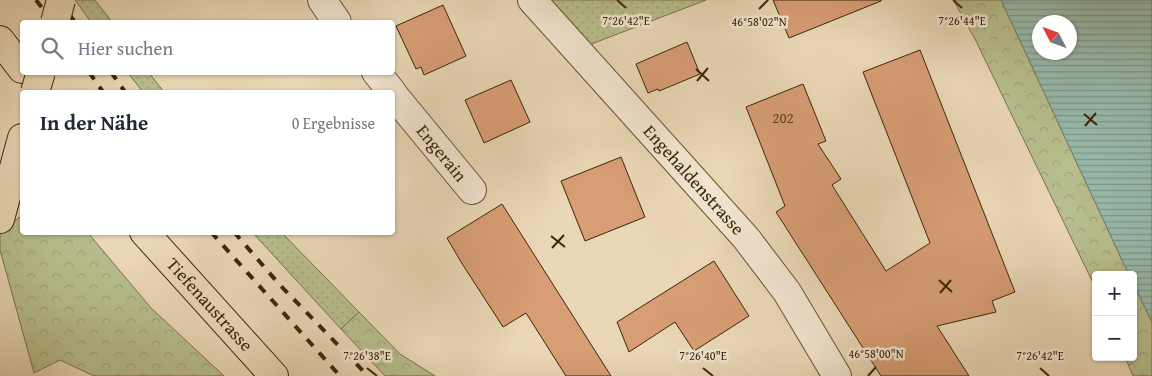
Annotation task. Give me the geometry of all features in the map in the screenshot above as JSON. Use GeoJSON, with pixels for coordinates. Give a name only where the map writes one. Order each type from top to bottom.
{"type":"FeatureCollection","features":[{"type":"Feature","properties":{"kind":"main road"},"geometry":{"type":"LineString","coordinates":[[55,20],[61,0]]}},
{"type":"Feature","properties":{"kind":"main road"},"geometry":{"type":"LineString","coordinates":[[0,40],[20,66]]}},
{"type":"Feature","properties":{"kind":"main road"},"geometry":{"type":"LineString","coordinates":[[27,75],[38,90]]}},
{"type":"Feature","properties":{"kind":"main road"},"geometry":{"type":"LineString","coordinates":[[36,90],[40,75]]}},
{"type":"Feature","properties":{"kind":"main road"},"geometry":{"type":"LineString","coordinates":[[0,219],[20,145]]}},
{"type":"Feature","properties":{"kind":"main road","name":"Tiefenaustrasse"},"geometry":{"type":"LineString","coordinates":[[147,235],[274,376]]}},
{"type":"Feature","properties":{"kind":"street"},"geometry":{"type":"LineString","coordinates":[[322,0],[336,20]]}},
{"type":"Feature","properties":{"kind":"street","name":"Engehaldenstrasse"},"geometry":{"type":"LineString","coordinates":[[532,0],[746,238],[787,292],[837,376]]}},
{"type":"Feature","properties":{"kind":"street","name":"Engerain"},"geometry":{"type":"LineString","coordinates":[[378,75],[390,90]]}},
{"type":"Feature","properties":{"kind":"street","name":"Engerain"},"geometry":{"type":"LineString","coordinates":[[395,97],[472,190]]}},
{"type":"Feature","properties":{"kind":"green space"},"geometry":{"type":"Polygon","coordinates":[[[75,0],[95,0],[110,20],[90,20],[75,0]]]}},
{"type":"Feature","properties":{"kind":"green space"},"geometry":{"type":"Polygon","coordinates":[[[533,0],[706,0],[594,43],[579,55],[533,0]]]}},
{"type":"Feature","properties":{"kind":"green space"},"geometry":{"type":"Polygon","coordinates":[[[1001,0],[1127,271],[1092,271],[1092,281],[976,41],[954,1],[1001,0]]]}},
{"type":"Feature","properties":{"kind":"green space"},"geometry":{"type":"Polygon","coordinates":[[[130,75],[151,75],[162,90],[141,90],[130,75]]]}},
{"type":"Feature","properties":{"kind":"green space"},"geometry":{"type":"Polygon","coordinates":[[[20,217],[20,235],[90,235],[151,308],[224,376],[94,376],[60,360],[34,373],[0,250],[0,233],[20,217]]]}},
{"type":"Feature","properties":{"kind":"green space"},"geometry":{"type":"Polygon","coordinates":[[[255,235],[284,235],[359,312],[341,329],[255,235]]]}},
{"type":"Feature","properties":{"kind":"green space"},"geometry":{"type":"Polygon","coordinates":[[[1137,291],[1152,322],[1152,376],[1133,376],[1127,361],[1137,361],[1137,291]]]}},
{"type":"Feature","properties":{"kind":"green space"},"geometry":{"type":"Polygon","coordinates":[[[359,312],[400,354],[435,376],[385,376],[341,329],[359,312]]]}},
{"type":"Feature","properties":{"kind":"shaded area"},"geometry":{"type":"Polygon","coordinates":[[[1001,0],[1152,0],[1152,322],[1137,291],[1137,271],[1127,271],[1001,0]]]}},
{"type":"Feature","properties":{"kind":"building"},"geometry":{"type":"Polygon","coordinates":[[[773,0],[881,0],[881,1],[789,38],[773,0]]]}},
{"type":"Feature","properties":{"kind":"building"},"geometry":{"type":"Polygon","coordinates":[[[443,5],[466,56],[424,75],[421,67],[416,69],[396,26],[443,5]]]}},
{"type":"Feature","properties":{"kind":"building"},"geometry":{"type":"Polygon","coordinates":[[[687,42],[700,74],[659,91],[658,89],[648,93],[636,64],[687,42]]]}},
{"type":"Feature","properties":{"kind":"building"},"geometry":{"type":"Polygon","coordinates":[[[920,50],[1015,292],[992,301],[996,312],[937,326],[969,376],[881,376],[776,212],[785,206],[746,107],[803,84],[826,141],[818,144],[841,179],[832,185],[886,271],[930,243],[863,72],[920,50]]]}},
{"type":"Feature","properties":{"kind":"building"},"geometry":{"type":"Polygon","coordinates":[[[511,80],[530,122],[484,143],[465,100],[511,80]]]}},
{"type":"Feature","properties":{"kind":"building"},"geometry":{"type":"Polygon","coordinates":[[[621,157],[645,217],[585,241],[561,181],[621,157]]]}},
{"type":"Feature","properties":{"kind":"building"},"geometry":{"type":"Polygon","coordinates":[[[502,204],[611,376],[566,376],[526,313],[503,327],[461,262],[447,238],[502,204]]]}},
{"type":"Feature","properties":{"kind":"building"},"geometry":{"type":"Polygon","coordinates":[[[714,261],[749,316],[694,351],[675,322],[629,352],[617,322],[714,261]]]}},
{"type":"Feature","properties":{"kind":"railway"},"geometry":{"type":"LineString","coordinates":[[36,0],[51,20]]}},
{"type":"Feature","properties":{"kind":"railway"},"geometry":{"type":"LineString","coordinates":[[59,0],[74,20]]}},
{"type":"Feature","properties":{"kind":"railway"},"geometry":{"type":"LineString","coordinates":[[91,75],[102,90]]}},
{"type":"Feature","properties":{"kind":"railway"},"geometry":{"type":"LineString","coordinates":[[113,75],[124,90]]}},
{"type":"Feature","properties":{"kind":"railway"},"geometry":{"type":"LineString","coordinates":[[214,235],[340,376]]}},
{"type":"Feature","properties":{"kind":"railway"},"geometry":{"type":"LineString","coordinates":[[237,235],[279,284],[368,376]]}}]}
